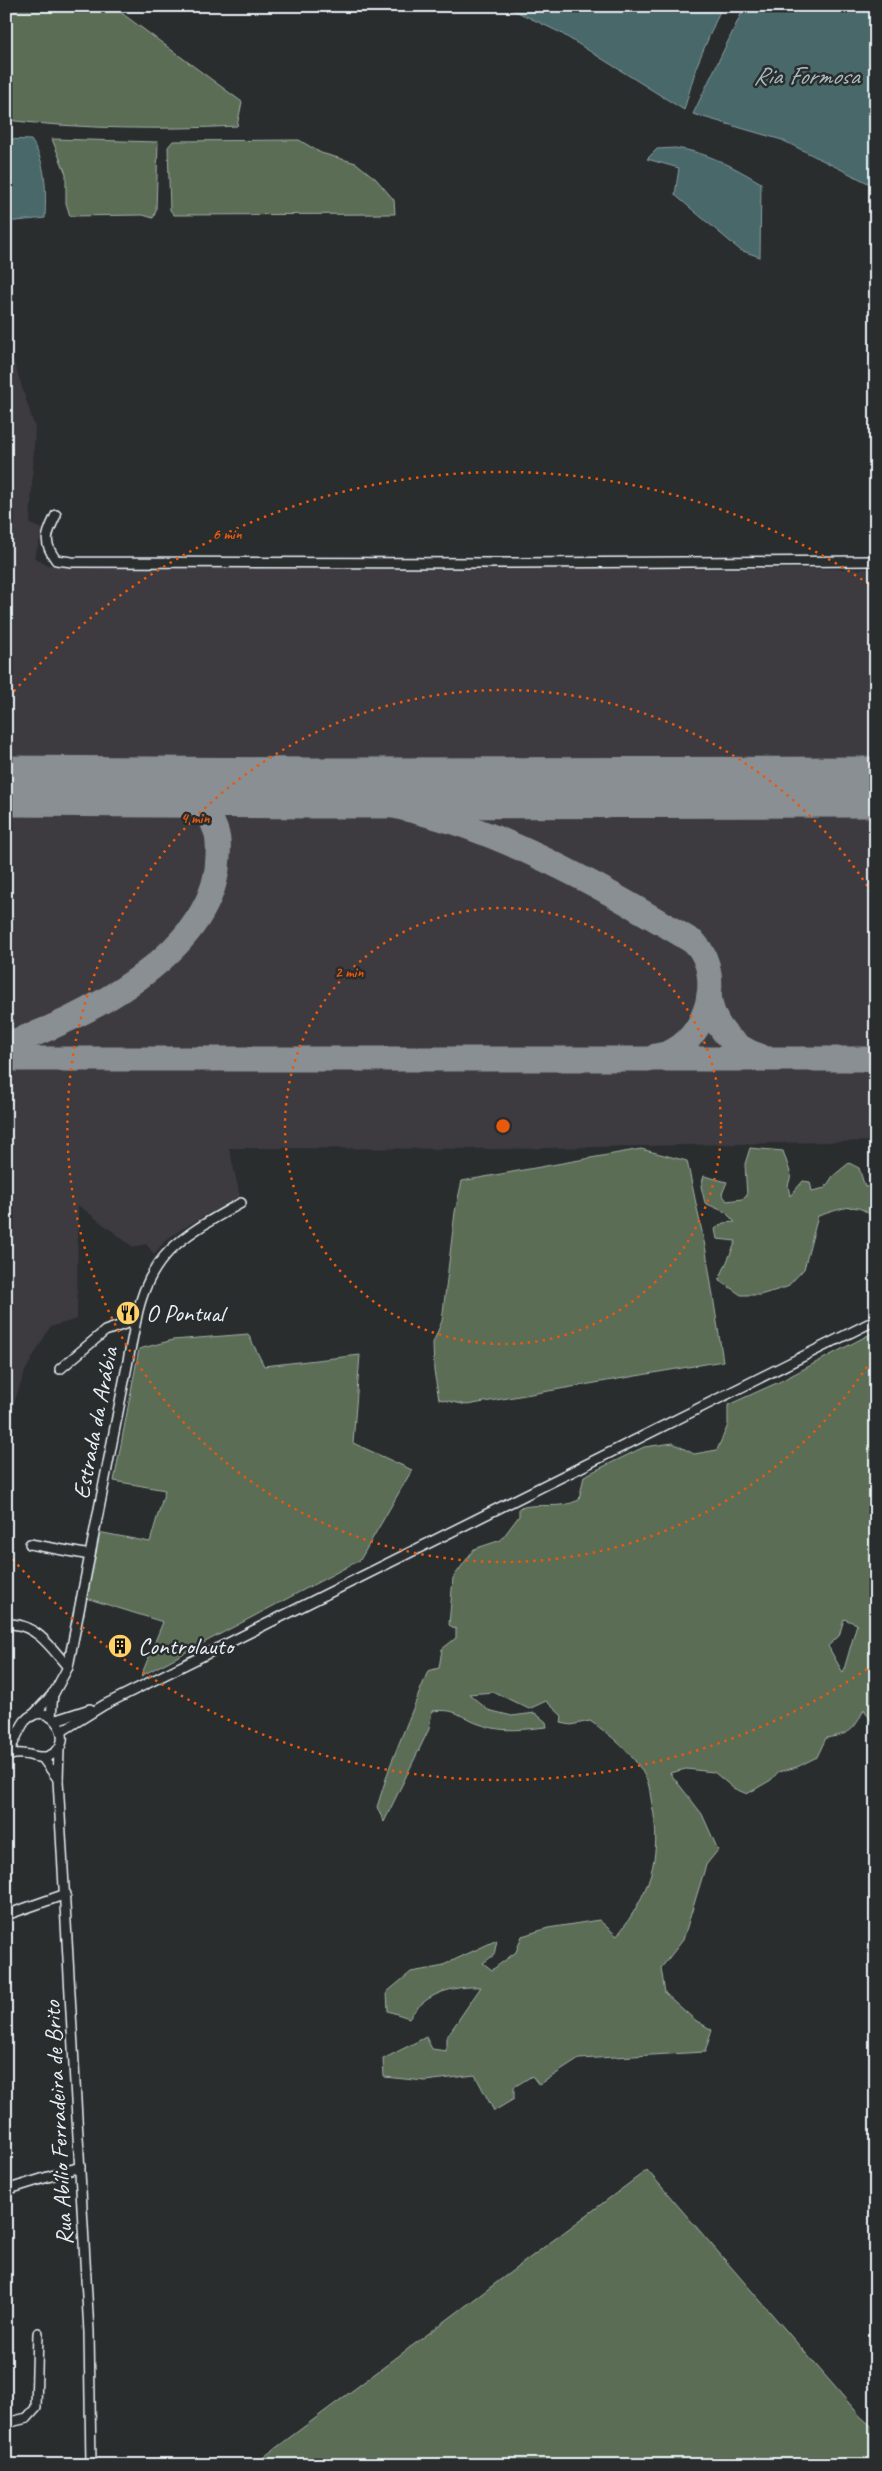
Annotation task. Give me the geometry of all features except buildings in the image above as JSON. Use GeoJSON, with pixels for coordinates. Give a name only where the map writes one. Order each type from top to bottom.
{"type":"FeatureCollection","features":[{"type":"Feature","properties":{"kind":"street"},"geometry":{"type":"LineString","coordinates":[[56,515],[46,537],[50,550],[56,560],[72,562],[514,564],[876,561]]}},
{"type":"Feature","properties":{"kind":"street","name":"Estrada da Arábia"},"geometry":{"type":"LineString","coordinates":[[54,1692],[68,1667],[136,1320],[150,1274],[174,1245],[192,1231],[241,1203]]}},
{"type":"Feature","properties":{"kind":"street"},"geometry":{"type":"LineString","coordinates":[[60,1369],[105,1331],[136,1320]]}},
{"type":"Feature","properties":{"kind":"street"},"geometry":{"type":"LineString","coordinates":[[62,1731],[104,1705],[876,1320]]}},
{"type":"Feature","properties":{"kind":"street"},"geometry":{"type":"LineString","coordinates":[[30,1544],[90,1555]]}},
{"type":"Feature","properties":{"kind":"street"},"geometry":{"type":"LineString","coordinates":[[12,1624],[23,1625],[34,1630],[68,1667]]}},
{"type":"Feature","properties":{"kind":"street"},"geometry":{"type":"LineString","coordinates":[[6,1756],[19,1735],[23,1724],[54,1692]]}},
{"type":"Feature","properties":{"kind":"street"},"geometry":{"type":"LineString","coordinates":[[6,1756],[21,1754],[37,1757],[50,1755],[58,1749],[62,1731],[54,1718],[54,1692]]}},
{"type":"Feature","properties":{"kind":"street"},"geometry":{"type":"LineString","coordinates":[[32,1716],[45,1714],[54,1718],[104,1705]]}},
{"type":"Feature","properties":{"kind":"street"},"geometry":{"type":"LineString","coordinates":[[19,1735],[24,1750],[37,1757],[58,1780]]}},
{"type":"Feature","properties":{"kind":"street","name":"Rua Abílio Ferradeira de Brito"},"geometry":{"type":"LineString","coordinates":[[58,1749],[58,1780],[66,1894],[89,2332],[91,2465]]}},
{"type":"Feature","properties":{"kind":"street"},"geometry":{"type":"LineString","coordinates":[[6,1915],[66,1894]]}},
{"type":"Feature","properties":{"kind":"street"},"geometry":{"type":"LineString","coordinates":[[6,2190],[80,2167]]}},
{"type":"Feature","properties":{"kind":"street"},"geometry":{"type":"LineString","coordinates":[[6,2423],[26,2418],[36,2408],[38,2333]]}},
{"type":"Feature","properties":{"kind":"shaded area"},"geometry":{"type":"Polygon","coordinates":[[[6,337],[35,428],[30,524],[44,530],[34,557],[46,565],[876,569],[876,1141],[499,1149],[229,1148],[240,1196],[182,1229],[166,1240],[154,1254],[146,1244],[133,1247],[78,1205],[77,1319],[50,1327],[25,1371],[6,1426],[6,337]]]}},
{"type":"Feature","properties":{"kind":"green space"},"geometry":{"type":"Polygon","coordinates":[[[6,6],[112,6],[242,102],[237,126],[121,128],[6,120],[6,6]]]}},
{"type":"Feature","properties":{"kind":"green space"},"geometry":{"type":"Polygon","coordinates":[[[52,139],[158,142],[156,211],[153,218],[143,215],[70,216],[66,203],[66,174],[52,139]]]}},
{"type":"Feature","properties":{"kind":"green space"},"geometry":{"type":"Polygon","coordinates":[[[299,140],[321,153],[356,163],[376,179],[394,200],[395,214],[174,215],[170,210],[168,147],[173,141],[299,140]]]}},
{"type":"Feature","properties":{"kind":"green space"},"geometry":{"type":"Polygon","coordinates":[[[750,1148],[783,1151],[791,1175],[788,1186],[790,1196],[803,1181],[810,1182],[812,1191],[825,1188],[833,1176],[849,1163],[859,1168],[865,1187],[876,1186],[876,1222],[863,1210],[850,1207],[818,1216],[804,1269],[787,1287],[760,1295],[741,1295],[719,1280],[736,1241],[717,1239],[715,1229],[723,1223],[735,1222],[725,1212],[705,1203],[701,1186],[704,1176],[727,1182],[722,1194],[727,1201],[742,1199],[747,1196],[745,1164],[750,1148]]]}},
{"type":"Feature","properties":{"kind":"green space"},"geometry":{"type":"Polygon","coordinates":[[[641,1149],[687,1161],[706,1251],[723,1361],[467,1405],[439,1399],[434,1371],[433,1343],[442,1321],[455,1212],[462,1181],[641,1149]]]}},
{"type":"Feature","properties":{"kind":"green space"},"geometry":{"type":"Polygon","coordinates":[[[876,1331],[876,1729],[864,1709],[854,1727],[841,1735],[826,1738],[817,1757],[797,1767],[778,1772],[771,1780],[747,1794],[733,1788],[714,1772],[686,1769],[670,1773],[702,1814],[718,1850],[706,1865],[683,1940],[661,1968],[665,1993],[695,2020],[712,2030],[705,2052],[579,2059],[539,2085],[532,2076],[514,2087],[514,2099],[494,2111],[475,2075],[425,2081],[384,2077],[383,2059],[426,2037],[432,2049],[446,2051],[446,2038],[481,1987],[459,1988],[440,1993],[423,2002],[409,2018],[388,2011],[387,1992],[411,1972],[439,1967],[497,1940],[494,1955],[483,1963],[492,1970],[516,1952],[522,1936],[548,1928],[599,1920],[617,1936],[638,1905],[651,1874],[654,1858],[656,1841],[655,1823],[648,1784],[641,1769],[629,1753],[606,1732],[590,1721],[571,1725],[561,1723],[562,1716],[546,1701],[529,1709],[494,1692],[469,1694],[488,1710],[512,1716],[535,1713],[546,1722],[547,1727],[514,1730],[498,1729],[474,1722],[454,1712],[432,1711],[429,1729],[384,1822],[377,1807],[390,1766],[428,1671],[439,1668],[442,1649],[456,1638],[456,1629],[449,1625],[453,1578],[474,1549],[501,1540],[519,1516],[519,1508],[564,1505],[579,1500],[584,1476],[644,1447],[673,1443],[694,1454],[717,1450],[728,1425],[728,1405],[779,1382],[876,1331]],[[844,1619],[839,1636],[828,1646],[843,1673],[857,1624],[844,1619]]]}},
{"type":"Feature","properties":{"kind":"green space"},"geometry":{"type":"Polygon","coordinates":[[[248,1334],[264,1366],[360,1355],[353,1443],[412,1470],[360,1560],[141,1676],[163,1622],[86,1598],[98,1532],[150,1542],[165,1490],[114,1481],[139,1349],[173,1340],[248,1334]]]}},
{"type":"Feature","properties":{"kind":"green space"},"geometry":{"type":"Polygon","coordinates":[[[647,2170],[861,2417],[876,2430],[876,2465],[253,2465],[647,2170]]]}},
{"type":"Feature","properties":{"kind":"water","name":"Ria Formosa"},"geometry":{"type":"Polygon","coordinates":[[[505,6],[722,6],[697,65],[684,110],[559,32],[505,6]]]}},
{"type":"Feature","properties":{"kind":"water","name":"Ria Formosa"},"geometry":{"type":"Polygon","coordinates":[[[745,6],[876,6],[876,187],[782,140],[693,114],[745,6]]]}},
{"type":"Feature","properties":{"kind":"water"},"geometry":{"type":"Polygon","coordinates":[[[6,139],[31,140],[36,149],[43,168],[45,218],[6,222],[6,139]]]}},
{"type":"Feature","properties":{"kind":"water"},"geometry":{"type":"Polygon","coordinates":[[[675,148],[709,157],[761,183],[760,257],[740,250],[675,195],[679,168],[647,159],[657,149],[675,148]]]}},
{"type":"Feature","properties":{"kind":"taxiway"},"geometry":{"type":"LineString","coordinates":[[6,1044],[69,1019],[103,1001],[135,980],[165,957],[190,930],[208,901],[217,869],[218,845],[216,831],[208,814],[197,801],[183,792],[165,786]]}},
{"type":"Feature","properties":{"kind":"taxiway"},"geometry":{"type":"LineString","coordinates":[[307,788],[387,804],[465,826],[525,850],[583,878],[695,943],[704,957],[709,974],[706,1010],[698,1027],[687,1041],[673,1051],[656,1056]]}},
{"type":"Feature","properties":{"kind":"taxiway"},"geometry":{"type":"LineString","coordinates":[[709,995],[714,1016],[725,1033],[740,1047],[760,1056]]}},
{"type":"Feature","properties":{"kind":"taxiway"},"geometry":{"type":"LineString","coordinates":[[6,1059],[876,1059]]}},
{"type":"Feature","properties":{"kind":"runway"},"geometry":{"type":"LineString","coordinates":[[6,786],[307,788],[876,787]]}},
{"type":"Feature","properties":{"kind":"place","name":"O Pontual"},"geometry":{"type":"Point","coordinates":[128,1313]}},
{"type":"Feature","properties":{"kind":"place","name":"Controlauto"},"geometry":{"type":"Point","coordinates":[120,1646]}}]}
